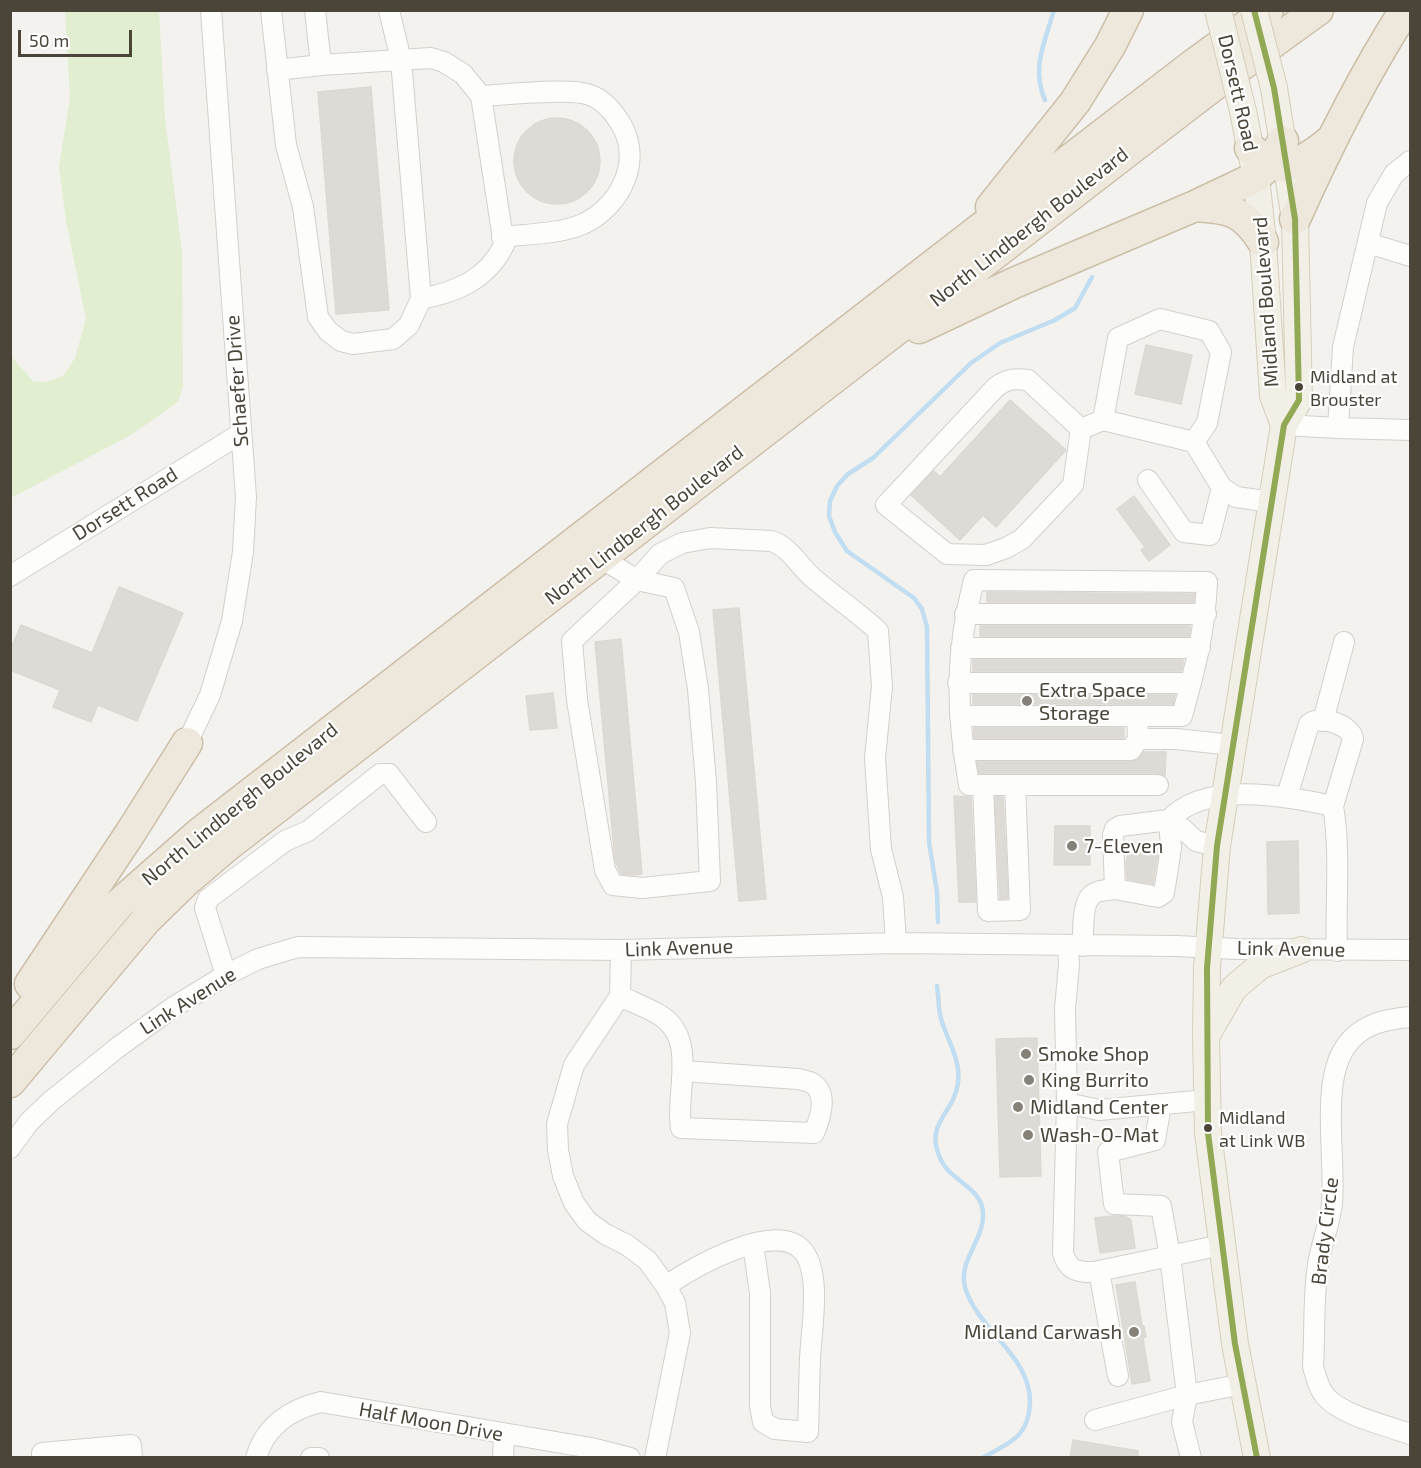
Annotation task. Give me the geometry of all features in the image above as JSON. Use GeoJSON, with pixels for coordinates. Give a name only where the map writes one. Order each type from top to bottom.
{"type":"FeatureCollection","features":[{"type":"Feature","properties":{"kind":"highway"},"geometry":{"type":"LineString","coordinates":[[968,238],[1011,180],[1075,102],[1105,54],[1128,10]]}},
{"type":"Feature","properties":{"kind":"highway","name":"North Lindbergh Boulevard"},"geometry":{"type":"LineString","coordinates":[[10,1034],[119,904],[202,831],[968,238],[1268,10]]}},
{"type":"Feature","properties":{"kind":"highway","name":"North Lindbergh Boulevard"},"geometry":{"type":"LineString","coordinates":[[10,1082],[146,920],[186,881],[227,846],[1199,96],[1318,10]]}},
{"type":"Feature","properties":{"kind":"highway"},"geometry":{"type":"LineString","coordinates":[[1295,219],[1330,141],[1365,75],[1405,10]]}},
{"type":"Feature","properties":{"kind":"highway"},"geometry":{"type":"LineString","coordinates":[[872,349],[1078,255],[1195,206],[1269,159],[1315,153],[1330,141]]}},
{"type":"Feature","properties":{"kind":"highway"},"geometry":{"type":"LineString","coordinates":[[1195,206],[1227,209],[1240,214],[1248,220],[1263,242]]}},
{"type":"Feature","properties":{"kind":"highway"},"geometry":{"type":"LineString","coordinates":[[10,1014],[188,743]]}},
{"type":"Feature","properties":{"kind":"main road","name":"Dorsett Road"},"geometry":{"type":"LineString","coordinates":[[1218,10],[1243,111],[1269,159]]}},
{"type":"Feature","properties":{"kind":"main road","name":"Midland Boulevard"},"geometry":{"type":"LineString","coordinates":[[1254,10],[1274,88],[1263,242],[1273,396],[1284,424]]}},
{"type":"Feature","properties":{"kind":"main road","name":"Midland Boulevard"},"geometry":{"type":"LineString","coordinates":[[1257,1458],[1235,1344],[1221,1245],[1208,1132],[1206,1035],[1209,947],[1217,846],[1224,795],[1284,424],[1299,400],[1295,219],[1269,159]]}},
{"type":"Feature","properties":{"kind":"main road"},"geometry":{"type":"LineString","coordinates":[[1206,1035],[1234,988],[1260,966],[1301,950]]}},
{"type":"Feature","properties":{"kind":"street","name":"Schaefer Drive"},"geometry":{"type":"LineString","coordinates":[[188,743],[210,695],[232,621],[243,552],[246,496],[211,10]]}},
{"type":"Feature","properties":{"kind":"street"},"geometry":{"type":"LineString","coordinates":[[271,10],[286,145],[303,207],[318,317],[328,331],[341,340],[353,344],[393,339],[409,325],[421,300],[401,60],[389,10]]}},
{"type":"Feature","properties":{"kind":"street"},"geometry":{"type":"LineString","coordinates":[[315,10],[321,65]]}},
{"type":"Feature","properties":{"kind":"street"},"geometry":{"type":"LineString","coordinates":[[277,69],[431,58],[444,62],[463,74],[481,96],[504,245],[499,255],[481,276],[448,294],[421,300]]}},
{"type":"Feature","properties":{"kind":"street"},"geometry":{"type":"LineString","coordinates":[[481,96],[574,92],[590,94],[608,106],[622,125],[629,144],[630,166],[624,183],[617,197],[605,210],[583,224],[566,229],[502,237]]}},
{"type":"Feature","properties":{"kind":"street"},"geometry":{"type":"LineString","coordinates":[[1338,428],[1343,347],[1377,203],[1394,174],[1410,161]]}},
{"type":"Feature","properties":{"kind":"street"},"geometry":{"type":"LineString","coordinates":[[1368,243],[1410,256]]}},
{"type":"Feature","properties":{"kind":"street"},"geometry":{"type":"LineString","coordinates":[[1103,420],[1118,338],[1160,319],[1209,332],[1221,352],[1207,423],[1194,442]]}},
{"type":"Feature","properties":{"kind":"street"},"geometry":{"type":"LineString","coordinates":[[1006,380],[1028,380],[1081,429],[1073,485],[1022,539],[1006,548],[986,555],[947,554],[886,505],[996,387],[1006,380]]}},
{"type":"Feature","properties":{"kind":"street"},"geometry":{"type":"LineString","coordinates":[[1081,429],[1103,420],[1194,442],[1222,488],[1236,497],[1272,502]]}},
{"type":"Feature","properties":{"kind":"street"},"geometry":{"type":"LineString","coordinates":[[1284,424],[1410,430]]}},
{"type":"Feature","properties":{"kind":"street","name":"Dorsett Road"},"geometry":{"type":"LineString","coordinates":[[10,576],[240,434]]}},
{"type":"Feature","properties":{"kind":"street"},"geometry":{"type":"LineString","coordinates":[[1148,480],[1184,532],[1210,535],[1222,488]]}},
{"type":"Feature","properties":{"kind":"street"},"geometry":{"type":"LineString","coordinates":[[601,558],[636,580],[675,588],[689,632],[698,689],[706,782],[710,881],[642,888],[613,885],[605,870],[577,700],[572,641],[636,580],[660,554],[682,543],[710,538],[771,541],[780,543],[813,578],[878,631],[882,686],[875,758],[881,849],[893,897],[896,943]]}},
{"type":"Feature","properties":{"kind":"street"},"geometry":{"type":"LineString","coordinates":[[960,716],[1182,716],[1200,648],[1206,614],[1207,582],[974,580],[965,614],[958,683],[960,716],[963,750],[969,785],[1158,785]]}},
{"type":"Feature","properties":{"kind":"street"},"geometry":{"type":"LineString","coordinates":[[965,614],[1206,614]]}},
{"type":"Feature","properties":{"kind":"street"},"geometry":{"type":"LineString","coordinates":[[1323,720],[1344,642]]}},
{"type":"Feature","properties":{"kind":"street"},"geometry":{"type":"LineString","coordinates":[[961,648],[1200,648]]}},
{"type":"Feature","properties":{"kind":"street"},"geometry":{"type":"LineString","coordinates":[[958,683],[1191,683]]}},
{"type":"Feature","properties":{"kind":"street"},"geometry":{"type":"LineString","coordinates":[[963,750],[1131,750],[1138,739],[1137,716]]}},
{"type":"Feature","properties":{"kind":"street"},"geometry":{"type":"LineString","coordinates":[[1287,796],[1309,724],[1313,720],[1323,720],[1348,728],[1353,733],[1353,739],[1333,806],[1337,828],[1335,909],[1337,951]]}},
{"type":"Feature","properties":{"kind":"street"},"geometry":{"type":"LineString","coordinates":[[1138,739],[1176,739],[1233,745]]}},
{"type":"Feature","properties":{"kind":"street"},"geometry":{"type":"LineString","coordinates":[[226,975],[205,908],[208,899],[285,841],[308,831],[380,774],[389,774],[426,822]]}},
{"type":"Feature","properties":{"kind":"street"},"geometry":{"type":"LineString","coordinates":[[983,785],[988,911],[1020,910],[1016,785]]}},
{"type":"Feature","properties":{"kind":"street"},"geometry":{"type":"LineString","coordinates":[[1221,1245],[1084,1273],[1072,1269],[1065,1261],[1063,1253],[1067,1104],[1065,1018],[1069,965],[1090,896],[1097,892],[1115,889],[1158,897],[1164,893],[1171,848],[1169,820],[1174,814],[1197,801],[1224,795],[1287,796],[1333,806]]}},
{"type":"Feature","properties":{"kind":"street"},"geometry":{"type":"LineString","coordinates":[[1115,889],[1113,835],[1120,826],[1169,820],[1196,841],[1217,846]]}},
{"type":"Feature","properties":{"kind":"street","name":"Link Avenue"},"geometry":{"type":"LineString","coordinates":[[12,1146],[29,1122],[72,1083],[172,1008],[226,975],[258,959],[298,947],[621,950],[896,943],[1337,951],[1410,950]]}},
{"type":"Feature","properties":{"kind":"street"},"geometry":{"type":"LineString","coordinates":[[621,950],[620,996],[574,1065],[557,1124],[558,1150],[563,1176],[574,1203],[587,1221],[647,1260],[675,1303],[680,1333],[655,1458]]}},
{"type":"Feature","properties":{"kind":"street"},"geometry":{"type":"LineString","coordinates":[[620,996],[659,1014],[666,1020],[682,1046],[683,1071],[679,1117],[681,1128],[814,1133],[820,1119],[822,1105],[819,1092],[812,1083],[798,1078],[683,1071]]}},
{"type":"Feature","properties":{"kind":"street","name":"Brady Circle"},"geometry":{"type":"LineString","coordinates":[[1410,1017],[1389,1018],[1357,1034],[1346,1046],[1332,1084],[1332,1204],[1318,1265],[1313,1366],[1317,1382],[1325,1395],[1336,1405],[1410,1434]]}},
{"type":"Feature","properties":{"kind":"street"},"geometry":{"type":"LineString","coordinates":[[1067,1104],[1099,1110],[1207,1100]]}},
{"type":"Feature","properties":{"kind":"street"},"geometry":{"type":"LineString","coordinates":[[1161,1105],[1155,1140],[1108,1152],[1108,1160],[1114,1204],[1161,1206],[1170,1256],[1187,1395],[1182,1422],[1191,1458]]}},
{"type":"Feature","properties":{"kind":"street"},"geometry":{"type":"LineString","coordinates":[[666,1286],[687,1271],[718,1255],[753,1244],[779,1240],[794,1244],[804,1252],[812,1274],[815,1304],[810,1357],[808,1432],[775,1430],[763,1422],[760,1406],[759,1293],[753,1244]]}},
{"type":"Feature","properties":{"kind":"street"},"geometry":{"type":"LineString","coordinates":[[1099,1271],[1118,1376]]}},
{"type":"Feature","properties":{"kind":"street"},"geometry":{"type":"LineString","coordinates":[[1095,1420],[1187,1395],[1243,1384]]}},
{"type":"Feature","properties":{"kind":"street","name":"Half Moon Drive"},"geometry":{"type":"LineString","coordinates":[[256,1458],[259,1446],[271,1429],[296,1410],[321,1402],[591,1448],[630,1458]]}},
{"type":"Feature","properties":{"kind":"street"},"geometry":{"type":"LineString","coordinates":[[503,1458],[504,1435]]}},
{"type":"Feature","properties":{"kind":"street"},"geometry":{"type":"LineString","coordinates":[[42,1458],[42,1453],[131,1445],[132,1458]]}},
{"type":"Feature","properties":{"kind":"street"},"geometry":{"type":"LineString","coordinates":[[311,1458],[319,1458]]}},
{"type":"Feature","properties":{"kind":"green space"},"geometry":{"type":"Polygon","coordinates":[[[65,11],[159,11],[165,119],[182,252],[183,386],[178,402],[131,435],[11,498],[11,356],[33,381],[45,382],[63,376],[75,358],[86,319],[66,221],[59,167],[70,98],[65,11]]]}},
{"type":"Feature","properties":{"kind":"building"},"geometry":{"type":"Polygon","coordinates":[[[371,87],[389,310],[336,314],[318,92],[371,87]]]}},
{"type":"Feature","properties":{"kind":"building"},"geometry":{"type":"Polygon","coordinates":[[[549,118],[565,118],[588,130],[597,144],[600,161],[597,178],[588,192],[565,204],[549,204],[533,197],[521,185],[514,169],[514,153],[521,137],[533,125],[549,118]]]}},
{"type":"Feature","properties":{"kind":"building"},"geometry":{"type":"Polygon","coordinates":[[[1146,345],[1192,355],[1181,404],[1135,394],[1146,345]]]}},
{"type":"Feature","properties":{"kind":"building"},"geometry":{"type":"Polygon","coordinates":[[[1010,400],[1066,450],[996,527],[983,515],[960,540],[911,495],[934,471],[940,477],[1010,400]]]}},
{"type":"Feature","properties":{"kind":"building"},"geometry":{"type":"Polygon","coordinates":[[[1134,496],[1170,545],[1149,561],[1141,550],[1145,547],[1117,509],[1134,496]]]}},
{"type":"Feature","properties":{"kind":"building"},"geometry":{"type":"Polygon","coordinates":[[[119,587],[183,613],[137,721],[98,705],[91,722],[53,707],[60,690],[10,670],[10,651],[21,625],[92,653],[119,587]]]}},
{"type":"Feature","properties":{"kind":"building"},"geometry":{"type":"Polygon","coordinates":[[[987,592],[1194,594],[1194,602],[987,602],[987,592]]]}},
{"type":"Feature","properties":{"kind":"building"},"geometry":{"type":"Polygon","coordinates":[[[739,608],[766,899],[739,901],[713,610],[739,608]]]}},
{"type":"Feature","properties":{"kind":"building"},"geometry":{"type":"Polygon","coordinates":[[[980,626],[1190,626],[1190,629],[1189,636],[980,636],[980,626]]]}},
{"type":"Feature","properties":{"kind":"building"},"geometry":{"type":"Polygon","coordinates":[[[621,639],[642,874],[633,875],[621,874],[615,860],[595,642],[621,639]]]}},
{"type":"Feature","properties":{"kind":"building"},"geometry":{"type":"Polygon","coordinates":[[[973,660],[1183,660],[1183,664],[1181,671],[973,671],[973,660]]]}},
{"type":"Feature","properties":{"kind":"building"},"geometry":{"type":"Polygon","coordinates":[[[553,693],[557,728],[530,730],[526,696],[553,693]]]}},
{"type":"Feature","properties":{"kind":"building"},"geometry":{"type":"Polygon","coordinates":[[[973,695],[1175,695],[1173,704],[973,704],[973,695]]]}},
{"type":"Feature","properties":{"kind":"building"},"geometry":{"type":"Polygon","coordinates":[[[974,728],[1124,728],[1124,738],[974,738],[974,728]]]}},
{"type":"Feature","properties":{"kind":"building"},"geometry":{"type":"Polygon","coordinates":[[[1144,752],[1166,752],[1165,776],[1158,773],[979,773],[977,762],[1131,762],[1137,760],[1144,752]]]}},
{"type":"Feature","properties":{"kind":"building"},"geometry":{"type":"Polygon","coordinates":[[[954,796],[971,797],[976,902],[959,902],[954,796]]]}},
{"type":"Feature","properties":{"kind":"building"},"geometry":{"type":"Polygon","coordinates":[[[995,797],[1003,797],[1008,898],[1000,899],[995,797]]]}},
{"type":"Feature","properties":{"kind":"building","name":"7-Eleven"},"geometry":{"type":"Polygon","coordinates":[[[1055,826],[1090,826],[1090,865],[1054,865],[1055,826]]]}},
{"type":"Feature","properties":{"kind":"building"},"geometry":{"type":"Polygon","coordinates":[[[1298,841],[1299,913],[1268,914],[1267,842],[1298,841]]]}},
{"type":"Feature","properties":{"kind":"building"},"geometry":{"type":"Polygon","coordinates":[[[1129,842],[1159,847],[1153,884],[1127,879],[1126,863],[1129,842]]]}},
{"type":"Feature","properties":{"kind":"building","name":"Midland Center"},"geometry":{"type":"Polygon","coordinates":[[[1037,1038],[1041,1176],[1000,1177],[996,1039],[1037,1038]]]}},
{"type":"Feature","properties":{"kind":"building"},"geometry":{"type":"Polygon","coordinates":[[[1125,1216],[1131,1220],[1135,1248],[1100,1253],[1095,1218],[1125,1216]]]}},
{"type":"Feature","properties":{"kind":"building","name":"Midland Carwash"},"geometry":{"type":"Polygon","coordinates":[[[1135,1282],[1146,1337],[1143,1338],[1150,1381],[1132,1384],[1116,1285],[1135,1282]]]}},
{"type":"Feature","properties":{"kind":"building"},"geometry":{"type":"Polygon","coordinates":[[[1073,1440],[1138,1451],[1138,1458],[1070,1458],[1073,1440]]]}},
{"type":"Feature","properties":{"kind":"waterway"},"geometry":{"type":"LineString","coordinates":[[1045,100],[1039,77],[1039,66],[1054,10]]}},
{"type":"Feature","properties":{"kind":"waterway"},"geometry":{"type":"LineString","coordinates":[[938,922],[937,892],[929,842],[927,627],[922,609],[914,598],[847,551],[835,532],[829,516],[830,501],[837,486],[848,474],[873,458],[971,363],[1000,343],[1055,320],[1075,308],[1092,277]]}},
{"type":"Feature","properties":{"kind":"waterway"},"geometry":{"type":"LineString","coordinates":[[937,986],[941,1018],[958,1067],[958,1083],[951,1103],[938,1127],[936,1146],[944,1166],[978,1197],[983,1214],[980,1233],[965,1268],[965,1287],[980,1317],[1013,1357],[1022,1372],[1028,1387],[1030,1404],[1021,1432],[1009,1443],[982,1458]]}},
{"type":"Feature","properties":{"kind":"transit line"},"geometry":{"type":"LineString","coordinates":[[1254,10],[1274,88],[1295,219],[1299,400],[1284,425],[1217,846],[1207,968],[1208,1133],[1235,1344],[1257,1458]]}},
{"type":"Feature","properties":{"kind":"place","name":"Midland at Brouster"},"geometry":{"type":"Point","coordinates":[1299,387]}},
{"type":"Feature","properties":{"kind":"place","name":"Extra Space Storage"},"geometry":{"type":"Point","coordinates":[1027,701]}},
{"type":"Feature","properties":{"kind":"place","name":"7-Eleven"},"geometry":{"type":"Point","coordinates":[1072,846]}},
{"type":"Feature","properties":{"kind":"place","name":"Smoke Shop"},"geometry":{"type":"Point","coordinates":[1026,1054]}},
{"type":"Feature","properties":{"kind":"place","name":"King Burrito"},"geometry":{"type":"Point","coordinates":[1029,1080]}},
{"type":"Feature","properties":{"kind":"place","name":"Midland Center"},"geometry":{"type":"Point","coordinates":[1018,1107]}},
{"type":"Feature","properties":{"kind":"place","name":"Midland at Link WB"},"geometry":{"type":"Point","coordinates":[1208,1128]}},
{"type":"Feature","properties":{"kind":"place","name":"Wash-O-Mat"},"geometry":{"type":"Point","coordinates":[1028,1135]}},
{"type":"Feature","properties":{"kind":"place","name":"Midland Carwash"},"geometry":{"type":"Point","coordinates":[1134,1332]}}]}
